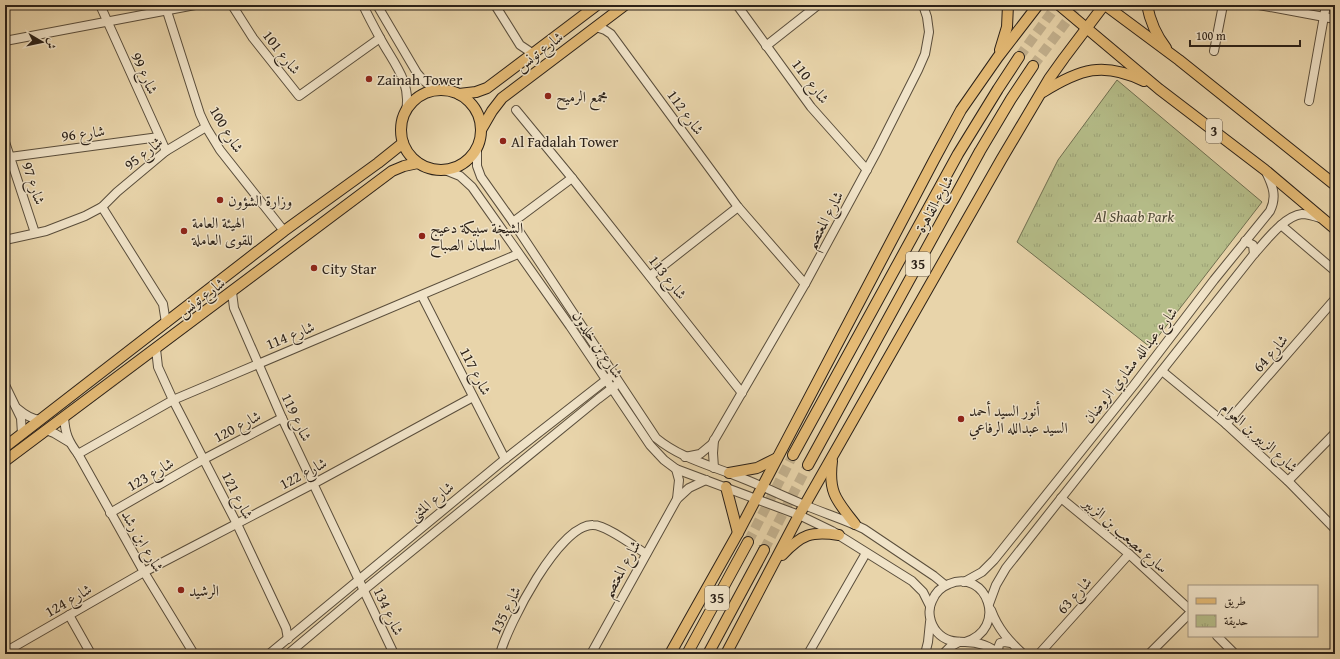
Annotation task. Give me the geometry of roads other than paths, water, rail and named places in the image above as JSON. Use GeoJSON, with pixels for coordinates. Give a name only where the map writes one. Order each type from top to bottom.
{"type":"FeatureCollection","features":[{"type":"Feature","properties":{"kind":"main road","name":"شارع تونس"},"geometry":{"type":"LineString","coordinates":[[459,94],[470,94],[482,91],[597,5]]}},
{"type":"Feature","properties":{"kind":"main road","name":"شارع تونس"},"geometry":{"type":"LineString","coordinates":[[481,130],[488,117],[502,98],[625,5]]}},
{"type":"Feature","properties":{"kind":"main road"},"geometry":{"type":"LineString","coordinates":[[998,57],[1007,27],[1008,5]]}},
{"type":"Feature","properties":{"kind":"main road"},"geometry":{"type":"LineString","coordinates":[[670,654],[738,533],[961,110],[998,57],[1038,5]]}},
{"type":"Feature","properties":{"kind":"main road","name":"3"},"geometry":{"type":"LineString","coordinates":[[1059,5],[1159,89],[1265,170],[1323,218],[1335,230]]}},
{"type":"Feature","properties":{"kind":"main road"},"geometry":{"type":"LineString","coordinates":[[726,654],[799,515],[997,167],[1040,94],[1064,58],[1104,5]]}},
{"type":"Feature","properties":{"kind":"main road","name":"3"},"geometry":{"type":"LineString","coordinates":[[1104,5],[1179,60],[1335,185]]}},
{"type":"Feature","properties":{"kind":"main road"},"geometry":{"type":"LineString","coordinates":[[1147,5],[1149,17],[1161,41],[1179,60]]}},
{"type":"Feature","properties":{"kind":"main road","name":"شارع القاهرة"},"geometry":{"type":"LineString","coordinates":[[793,455],[958,154],[998,89],[1020,57]]}},
{"type":"Feature","properties":{"kind":"main road","name":"شارع القاهرة"},"geometry":{"type":"LineString","coordinates":[[808,465],[980,151],[1011,98],[1033,66]]}},
{"type":"Feature","properties":{"kind":"main road"},"geometry":{"type":"LineString","coordinates":[[510,70],[503,78],[502,84],[503,88],[512,91]]}},
{"type":"Feature","properties":{"kind":"main road"},"geometry":{"type":"LineString","coordinates":[[1040,94],[1070,77],[1082,72],[1094,70],[1111,70],[1126,74],[1159,89]]}},
{"type":"Feature","properties":{"kind":"main road"},"geometry":{"type":"LineString","coordinates":[[434,90],[445,90],[459,94],[466,98],[475,109],[481,122],[480,139],[477,148],[473,155],[464,163],[453,169],[430,169],[418,163],[408,154],[403,142],[401,125],[406,110],[416,98],[434,90]]}},
{"type":"Feature","properties":{"kind":"main road","name":"شارع تونس"},"geometry":{"type":"LineString","coordinates":[[5,447],[284,231],[378,163],[403,142]]}},
{"type":"Feature","properties":{"kind":"main road","name":"شارع تونس"},"geometry":{"type":"LineString","coordinates":[[5,461],[220,302],[392,171],[404,166],[418,163]]}},
{"type":"Feature","properties":{"kind":"main road"},"geometry":{"type":"LineString","coordinates":[[345,187],[353,187],[357,192],[357,196],[351,203]]}},
{"type":"Feature","properties":{"kind":"main road"},"geometry":{"type":"LineString","coordinates":[[833,457],[831,472],[832,491],[840,506],[854,524]]}},
{"type":"Feature","properties":{"kind":"main road"},"geometry":{"type":"LineString","coordinates":[[729,473],[757,468],[777,458]]}},
{"type":"Feature","properties":{"kind":"main road"},"geometry":{"type":"LineString","coordinates":[[726,487],[738,533]]}},
{"type":"Feature","properties":{"kind":"main road"},"geometry":{"type":"LineString","coordinates":[[774,564],[790,546],[803,537],[822,533],[839,535]]}},
{"type":"Feature","properties":{"kind":"main road","name":"35"},"geometry":{"type":"LineString","coordinates":[[687,654],[748,542]]}},
{"type":"Feature","properties":{"kind":"main road","name":"35"},"geometry":{"type":"LineString","coordinates":[[708,654],[764,550]]}},
{"type":"Feature","properties":{"kind":"street","name":"شارع 99"},"geometry":{"type":"LineString","coordinates":[[100,5],[166,152]]}},
{"type":"Feature","properties":{"kind":"street"},"geometry":{"type":"LineString","coordinates":[[5,41],[107,22],[166,8],[195,5]]}},
{"type":"Feature","properties":{"kind":"street","name":"شارع 101"},"geometry":{"type":"LineString","coordinates":[[232,5],[253,38],[299,96],[380,38]]}},
{"type":"Feature","properties":{"kind":"street"},"geometry":{"type":"LineString","coordinates":[[363,5],[403,79],[407,95],[406,110]]}},
{"type":"Feature","properties":{"kind":"street"},"geometry":{"type":"LineString","coordinates":[[377,5],[417,73],[434,90]]}},
{"type":"Feature","properties":{"kind":"street","name":"شارع 110"},"geometry":{"type":"LineString","coordinates":[[737,5],[812,107],[867,170]]}},
{"type":"Feature","properties":{"kind":"street"},"geometry":{"type":"LineString","coordinates":[[766,46],[818,5]]}},
{"type":"Feature","properties":{"kind":"street","name":"شارع المعتصم"},"geometry":{"type":"LineString","coordinates":[[684,457],[700,454],[708,448],[715,439],[806,284],[867,170],[925,54],[929,32],[927,17],[923,5]]}},
{"type":"Feature","properties":{"kind":"street"},"geometry":{"type":"LineString","coordinates":[[1214,51],[1223,5]]}},
{"type":"Feature","properties":{"kind":"street"},"geometry":{"type":"LineString","coordinates":[[1259,5],[1335,19]]}},
{"type":"Feature","properties":{"kind":"street"},"geometry":{"type":"LineString","coordinates":[[1309,101],[1326,5]]}},
{"type":"Feature","properties":{"kind":"street"},"geometry":{"type":"LineString","coordinates":[[496,7],[520,45],[532,53]]}},
{"type":"Feature","properties":{"kind":"street","name":"شارع 100"},"geometry":{"type":"LineString","coordinates":[[166,8],[200,114],[206,127],[220,150],[284,231]]}},
{"type":"Feature","properties":{"kind":"street"},"geometry":{"type":"LineString","coordinates":[[611,34],[612,14]]}},
{"type":"Feature","properties":{"kind":"street","name":"شارع 112"},"geometry":{"type":"LineString","coordinates":[[596,27],[606,30],[611,34],[738,207],[806,284]]}},
{"type":"Feature","properties":{"kind":"street","name":"شارع 113"},"geometry":{"type":"LineString","coordinates":[[516,110],[572,178],[742,393]]}},
{"type":"Feature","properties":{"kind":"street","name":"شارع 95"},"geometry":{"type":"LineString","coordinates":[[5,240],[35,233],[85,216],[102,207],[117,192],[166,152],[206,127]]}},
{"type":"Feature","properties":{"kind":"street","name":"شارع 96"},"geometry":{"type":"LineString","coordinates":[[10,157],[159,137]]}},
{"type":"Feature","properties":{"kind":"street","name":"شارع 97"},"geometry":{"type":"LineString","coordinates":[[5,142],[35,233]]}},
{"type":"Feature","properties":{"kind":"street","name":"شارع بن خلدون"},"geometry":{"type":"LineString","coordinates":[[477,148],[476,161],[479,173],[656,438],[684,457],[762,486],[864,529],[945,585]]}},
{"type":"Feature","properties":{"kind":"street","name":"شارع بن خلدون"},"geometry":{"type":"LineString","coordinates":[[445,170],[460,176],[472,187],[570,326],[654,451],[664,460],[676,469],[799,515],[839,535],[912,581],[923,592],[930,606]]}},
{"type":"Feature","properties":{"kind":"street","name":"شارع عبدالله مشاري الروضان"},"geometry":{"type":"LineString","coordinates":[[964,582],[982,572],[997,556],[1270,211],[1274,202],[1273,187],[1265,170]]}},
{"type":"Feature","properties":{"kind":"street"},"geometry":{"type":"LineString","coordinates":[[513,222],[572,178]]}},
{"type":"Feature","properties":{"kind":"street"},"geometry":{"type":"LineString","coordinates":[[102,207],[163,304],[168,308],[180,312]]}},
{"type":"Feature","properties":{"kind":"street"},"geometry":{"type":"LineString","coordinates":[[650,276],[738,207]]}},
{"type":"Feature","properties":{"kind":"street","name":"شارع عبدالله مشاري الروضان"},"geometry":{"type":"LineString","coordinates":[[990,606],[996,585],[1006,568],[1254,254],[1281,225],[1290,218],[1300,214],[1306,214],[1323,218]]}},
{"type":"Feature","properties":{"kind":"street"},"geometry":{"type":"LineString","coordinates":[[1281,225],[1335,271]]}},
{"type":"Feature","properties":{"kind":"street"},"geometry":{"type":"LineString","coordinates":[[1245,241],[1252,245],[1254,254]]}},
{"type":"Feature","properties":{"kind":"street","name":"شارع 114"},"geometry":{"type":"LineString","coordinates":[[78,454],[173,400],[258,363],[422,296],[518,254]]}},
{"type":"Feature","properties":{"kind":"street","name":"شارع 119"},"geometry":{"type":"LineString","coordinates":[[232,292],[234,308],[282,418],[359,579]]}},
{"type":"Feature","properties":{"kind":"street","name":"شارع 117"},"geometry":{"type":"LineString","coordinates":[[422,296],[505,459]]}},
{"type":"Feature","properties":{"kind":"street","name":"شارع 64"},"geometry":{"type":"LineString","coordinates":[[1226,424],[1335,299]]}},
{"type":"Feature","properties":{"kind":"street"},"geometry":{"type":"LineString","coordinates":[[220,302],[234,308]]}},
{"type":"Feature","properties":{"kind":"street"},"geometry":{"type":"LineString","coordinates":[[163,304],[166,323]]}},
{"type":"Feature","properties":{"kind":"street","name":"شارع 121"},"geometry":{"type":"LineString","coordinates":[[156,349],[158,367],[173,400],[237,524],[286,628],[288,639]]}},
{"type":"Feature","properties":{"kind":"street"},"geometry":{"type":"LineString","coordinates":[[142,359],[149,361],[158,367]]}},
{"type":"Feature","properties":{"kind":"street","name":"شارع الزبير بن العوام"},"geometry":{"type":"LineString","coordinates":[[1162,371],[1226,424],[1288,481],[1335,529]]}},
{"type":"Feature","properties":{"kind":"street","name":"شارع المثنى"},"geometry":{"type":"LineString","coordinates":[[269,654],[505,459],[614,374]]}},
{"type":"Feature","properties":{"kind":"street","name":"شارع المثنى"},"geometry":{"type":"LineString","coordinates":[[288,654],[598,398],[620,383]]}},
{"type":"Feature","properties":{"kind":"street"},"geometry":{"type":"LineString","coordinates":[[5,385],[21,418],[22,434]]}},
{"type":"Feature","properties":{"kind":"street","name":"شارع 122"},"geometry":{"type":"LineString","coordinates":[[144,572],[313,484],[473,397]]}},
{"type":"Feature","properties":{"kind":"street"},"geometry":{"type":"LineString","coordinates":[[17,408],[24,415],[32,419],[40,420]]}},
{"type":"Feature","properties":{"kind":"street","name":"شارع ابن رشد"},"geometry":{"type":"LineString","coordinates":[[64,417],[69,442],[78,454],[144,572],[194,654]]}},
{"type":"Feature","properties":{"kind":"street","name":"شارع 120"},"geometry":{"type":"LineString","coordinates":[[204,459],[282,418]]}},
{"type":"Feature","properties":{"kind":"street","name":"شارع ابن رشد"},"geometry":{"type":"LineString","coordinates":[[46,430],[69,442]]}},
{"type":"Feature","properties":{"kind":"street"},"geometry":{"type":"LineString","coordinates":[[1288,481],[1335,433]]}},
{"type":"Feature","properties":{"kind":"street","name":"شارع المعتصم"},"geometry":{"type":"LineString","coordinates":[[714,468],[713,453],[715,439]]}},
{"type":"Feature","properties":{"kind":"street"},"geometry":{"type":"LineString","coordinates":[[1091,439],[1090,444],[1092,448],[1096,450],[1102,448]]}},
{"type":"Feature","properties":{"kind":"street","name":"شارع 123"},"geometry":{"type":"LineString","coordinates":[[110,513],[204,459]]}},
{"type":"Feature","properties":{"kind":"street","name":"شارع المعتصم"},"geometry":{"type":"LineString","coordinates":[[676,469],[679,486],[677,499]]}},
{"type":"Feature","properties":{"kind":"street","name":"شارع المعتصم"},"geometry":{"type":"LineString","coordinates":[[591,654],[677,499],[685,491],[706,480]]}},
{"type":"Feature","properties":{"kind":"street","name":"سارع مصعب بن الزبير"},"geometry":{"type":"LineString","coordinates":[[1061,498],[1129,554],[1188,608]]}},
{"type":"Feature","properties":{"kind":"street","name":"شارع 135"},"geometry":{"type":"LineString","coordinates":[[500,654],[520,608],[536,578],[568,536],[589,525],[597,525],[646,554]]}},
{"type":"Feature","properties":{"kind":"street"},"geometry":{"type":"LineString","coordinates":[[808,654],[866,553]]}},
{"type":"Feature","properties":{"kind":"street","name":"شارع 63"},"geometry":{"type":"LineString","coordinates":[[1039,654],[1129,554]]}},
{"type":"Feature","properties":{"kind":"street"},"geometry":{"type":"LineString","coordinates":[[997,556],[996,563],[1000,567],[1006,568]]}},
{"type":"Feature","properties":{"kind":"street"},"geometry":{"type":"LineString","coordinates":[[912,581],[919,576],[920,567]]}},
{"type":"Feature","properties":{"kind":"street","name":"شارع 124"},"geometry":{"type":"LineString","coordinates":[[5,652],[144,572]]}},
{"type":"Feature","properties":{"kind":"street","name":"شارع 134"},"geometry":{"type":"LineString","coordinates":[[359,579],[394,654]]}},
{"type":"Feature","properties":{"kind":"street"},"geometry":{"type":"LineString","coordinates":[[924,654],[930,634],[930,606],[935,594],[945,585],[964,582],[980,589],[987,599],[999,628],[1011,643],[1023,654]]}},
{"type":"Feature","properties":{"kind":"street"},"geometry":{"type":"LineString","coordinates":[[943,654],[950,647],[977,637],[986,627],[990,614],[990,606]]}},
{"type":"Feature","properties":{"kind":"street"},"geometry":{"type":"LineString","coordinates":[[69,615],[91,654]]}},
{"type":"Feature","properties":{"kind":"street"},"geometry":{"type":"LineString","coordinates":[[1149,654],[1188,615]]}},
{"type":"Feature","properties":{"kind":"street"},"geometry":{"type":"LineString","coordinates":[[930,619],[936,631],[941,636],[952,642],[986,646],[1000,654]]}},
{"type":"Feature","properties":{"kind":"street"},"geometry":{"type":"LineString","coordinates":[[1218,637],[1235,654]]}},
{"type":"Feature","properties":{"kind":"street"},"geometry":{"type":"LineString","coordinates":[[1000,654],[998,648],[1000,643],[1011,643]]}},
{"type":"Feature","properties":{"kind":"tunnel"},"geometry":{"type":"LineString","coordinates":[[1019,57],[1057,5]]}},
{"type":"Feature","properties":{"kind":"tunnel"},"geometry":{"type":"LineString","coordinates":[[1033,66],[1079,5]]}},
{"type":"Feature","properties":{"kind":"tunnel"},"geometry":{"type":"LineString","coordinates":[[748,542],[793,455]]}},
{"type":"Feature","properties":{"kind":"tunnel"},"geometry":{"type":"LineString","coordinates":[[764,550],[808,465]]}},
{"type":"Feature","properties":{"kind":"place","name":"Zainah Tower"},"geometry":{"type":"Point","coordinates":[369,79]}},
{"type":"Feature","properties":{"kind":"place","name":"مجمع الرميح"},"geometry":{"type":"Point","coordinates":[548,96]}},
{"type":"Feature","properties":{"kind":"place","name":"Al Fadalah Tower"},"geometry":{"type":"Point","coordinates":[503,141]}},
{"type":"Feature","properties":{"kind":"place","name":"وزارة الشؤون"},"geometry":{"type":"Point","coordinates":[220,200]}},
{"type":"Feature","properties":{"kind":"place","name":"الهيئة العامة للقوى العاملة"},"geometry":{"type":"Point","coordinates":[184,231]}},
{"type":"Feature","properties":{"kind":"place","name":"الشيخة سبيكة دعيج السلمان الصباح"},"geometry":{"type":"Point","coordinates":[422,236]}},
{"type":"Feature","properties":{"kind":"place","name":"City Star"},"geometry":{"type":"Point","coordinates":[314,268]}},
{"type":"Feature","properties":{"kind":"place","name":"أنور السيد أحمد السيد عبدالله الرفاعي"},"geometry":{"type":"Point","coordinates":[961,419]}},
{"type":"Feature","properties":{"kind":"place","name":"الرشيد"},"geometry":{"type":"Point","coordinates":[181,590]}},
{"type":"Feature","properties":{"kind":"park label","name":"Al Shaab Park"},"geometry":{"type":"Point","coordinates":[1134,216]}}]}
